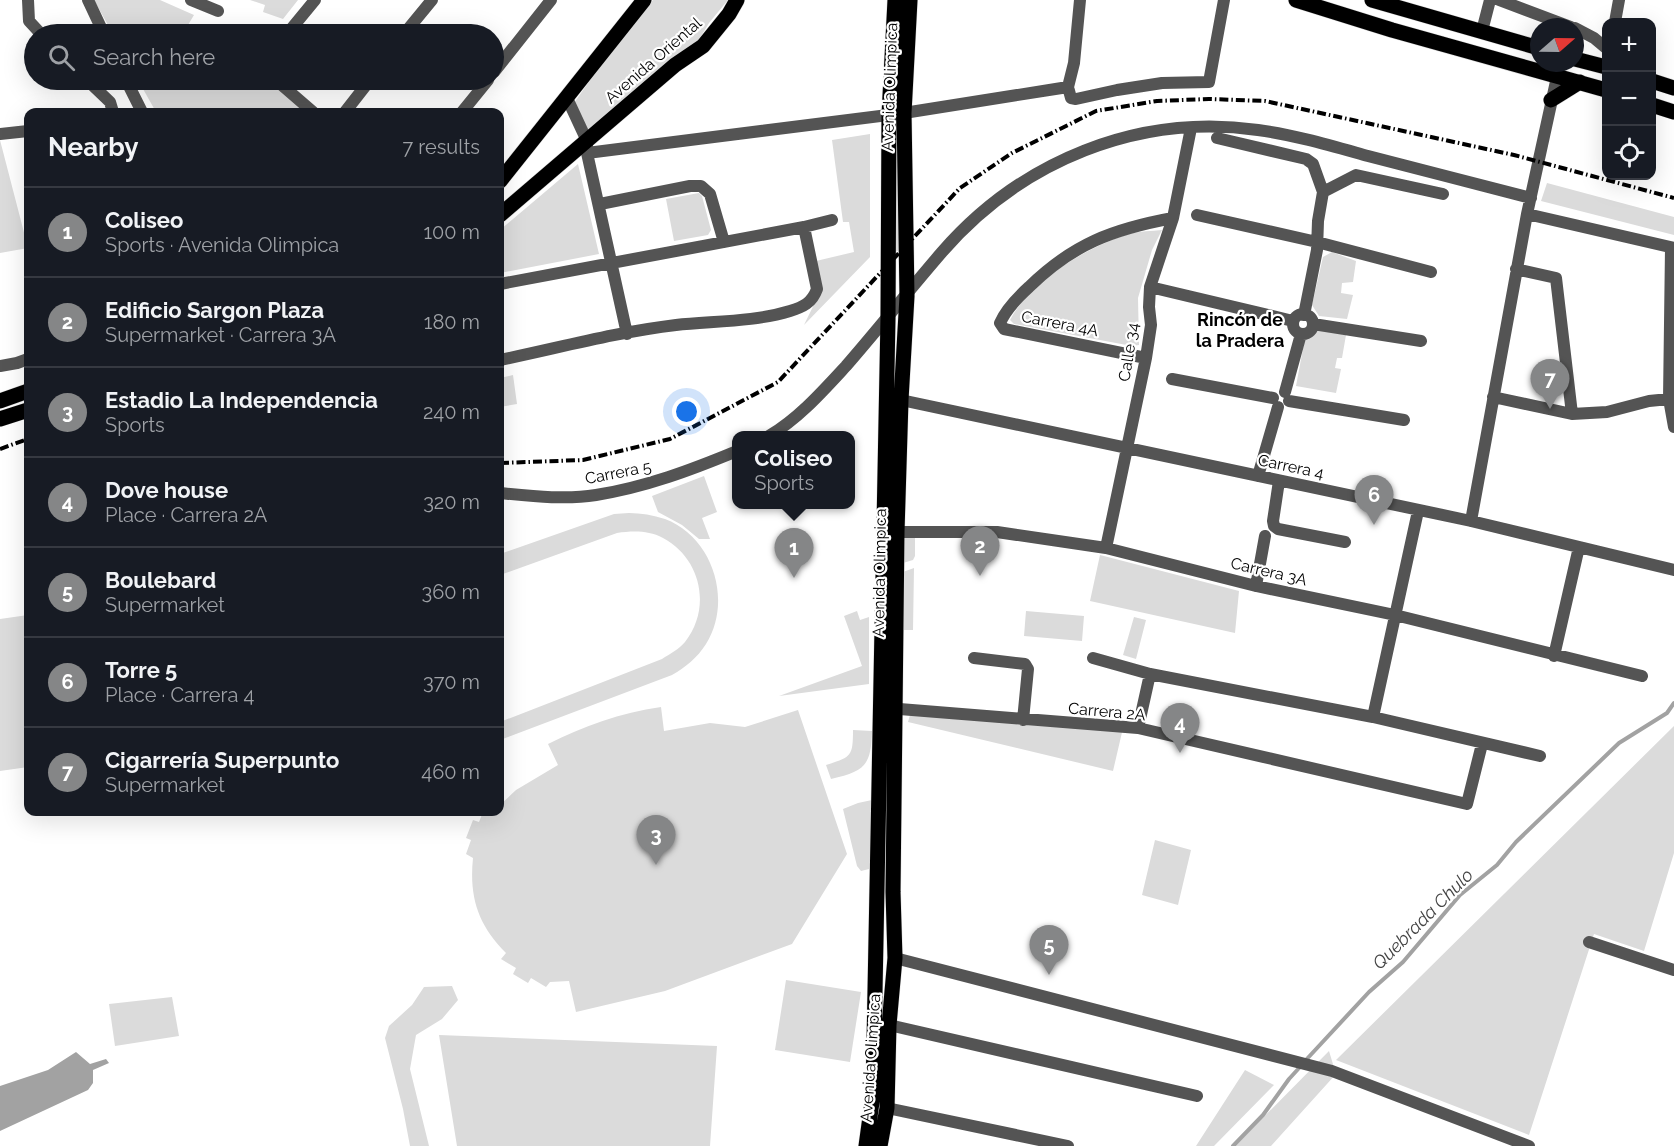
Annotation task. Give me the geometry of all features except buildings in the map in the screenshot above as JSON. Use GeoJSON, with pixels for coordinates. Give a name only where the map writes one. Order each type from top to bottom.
{"type":"FeatureCollection","features":[{"type":"Feature","properties":{"kind":"main road","name":"Avenida Oriental"},"geometry":{"type":"LineString","coordinates":[[504,176],[644,0]]}},
{"type":"Feature","properties":{"kind":"main road","name":"Avenida Oriental"},"geometry":{"type":"LineString","coordinates":[[504,212],[587,147],[675,65],[703,46],[729,14],[737,0]]}},
{"type":"Feature","properties":{"kind":"main road","name":"Avenida Olimpica"},"geometry":{"type":"LineString","coordinates":[[866,1146],[873,1095],[880,707],[907,296],[897,114],[895,0]]}},
{"type":"Feature","properties":{"kind":"main road","name":"Avenida Olimpica"},"geometry":{"type":"LineString","coordinates":[[880,1146],[887,1108],[889,1025],[895,958],[893,892],[897,708],[891,532],[888,318],[897,114],[910,0]]}},
{"type":"Feature","properties":{"kind":"main road"},"geometry":{"type":"LineString","coordinates":[[1296,0],[1392,30],[1530,63]]}},
{"type":"Feature","properties":{"kind":"main road"},"geometry":{"type":"LineString","coordinates":[[1380,1],[1530,45]]}},
{"type":"Feature","properties":{"kind":"main road"},"geometry":{"type":"LineString","coordinates":[[1584,61],[1602,67]]}},
{"type":"Feature","properties":{"kind":"main road"},"geometry":{"type":"LineString","coordinates":[[1562,72],[1580,82],[1602,89]]}},
{"type":"Feature","properties":{"kind":"main road"},"geometry":{"type":"LineString","coordinates":[[1551,100],[1580,82]]}},
{"type":"Feature","properties":{"kind":"main road"},"geometry":{"type":"LineString","coordinates":[[1656,82],[1674,88]]}},
{"type":"Feature","properties":{"kind":"main road"},"geometry":{"type":"LineString","coordinates":[[1656,106],[1674,112]]}},
{"type":"Feature","properties":{"kind":"main road"},"geometry":{"type":"LineString","coordinates":[[0,401],[24,392]]}},
{"type":"Feature","properties":{"kind":"main road"},"geometry":{"type":"LineString","coordinates":[[0,419],[24,411]]}},
{"type":"Feature","properties":{"kind":"street"},"geometry":{"type":"LineString","coordinates":[[28,0],[29,21],[32,24]]}},
{"type":"Feature","properties":{"kind":"street"},"geometry":{"type":"LineString","coordinates":[[88,0],[99,24]]}},
{"type":"Feature","properties":{"kind":"street"},"geometry":{"type":"LineString","coordinates":[[191,0],[218,10]]}},
{"type":"Feature","properties":{"kind":"street"},"geometry":{"type":"LineString","coordinates":[[295,24],[315,0]]}},
{"type":"Feature","properties":{"kind":"street"},"geometry":{"type":"LineString","coordinates":[[504,59],[551,0]]}},
{"type":"Feature","properties":{"kind":"street"},"geometry":{"type":"LineString","coordinates":[[1080,0],[1074,63],[1068,87],[1071,98],[1076,99],[1162,83],[1209,82],[1224,0]]}},
{"type":"Feature","properties":{"kind":"street"},"geometry":{"type":"LineString","coordinates":[[1482,31],[1490,0]]}},
{"type":"Feature","properties":{"kind":"street"},"geometry":{"type":"LineString","coordinates":[[1499,0],[1546,18]]}},
{"type":"Feature","properties":{"kind":"street"},"geometry":{"type":"LineString","coordinates":[[1616,18],[1619,0]]}},
{"type":"Feature","properties":{"kind":"street"},"geometry":{"type":"LineString","coordinates":[[411,24],[427,2]]}},
{"type":"Feature","properties":{"kind":"street"},"geometry":{"type":"LineString","coordinates":[[1584,33],[1602,45]]}},
{"type":"Feature","properties":{"kind":"street"},"geometry":{"type":"LineString","coordinates":[[1471,521],[1516,269],[1558,72]]}},
{"type":"Feature","properties":{"kind":"street"},"geometry":{"type":"LineString","coordinates":[[587,147],[897,114],[1068,87]]}},
{"type":"Feature","properties":{"kind":"street"},"geometry":{"type":"LineString","coordinates":[[97,90],[110,102],[112,108]]}},
{"type":"Feature","properties":{"kind":"street"},"geometry":{"type":"LineString","coordinates":[[131,90],[140,108]]}},
{"type":"Feature","properties":{"kind":"street"},"geometry":{"type":"LineString","coordinates":[[288,90],[308,108]]}},
{"type":"Feature","properties":{"kind":"street"},"geometry":{"type":"LineString","coordinates":[[348,108],[362,90]]}},
{"type":"Feature","properties":{"kind":"street"},"geometry":{"type":"LineString","coordinates":[[465,108],[480,90]]}},
{"type":"Feature","properties":{"kind":"street"},"geometry":{"type":"LineString","coordinates":[[567,98],[587,147],[627,334]]}},
{"type":"Feature","properties":{"kind":"street"},"geometry":{"type":"LineString","coordinates":[[775,431],[803,411],[888,318],[944,250],[981,214],[1016,185],[1059,161],[1097,145],[1150,130],[1191,128],[1258,130],[1330,146],[1531,198]]}},
{"type":"Feature","properties":{"kind":"street","name":"Calle 34"},"geometry":{"type":"LineString","coordinates":[[1106,548],[1146,357],[1151,325],[1150,287],[1173,218],[1191,128]]}},
{"type":"Feature","properties":{"kind":"street"},"geometry":{"type":"LineString","coordinates":[[0,134],[24,133]]}},
{"type":"Feature","properties":{"kind":"street"},"geometry":{"type":"LineString","coordinates":[[1217,138],[1306,159],[1313,164],[1323,192],[1317,242],[1299,318],[1294,329],[1301,334],[1309,332],[1313,324]]}},
{"type":"Feature","properties":{"kind":"street"},"geometry":{"type":"LineString","coordinates":[[1323,192],[1356,175],[1443,194]]}},
{"type":"Feature","properties":{"kind":"street"},"geometry":{"type":"LineString","coordinates":[[600,204],[690,186],[702,186],[710,194],[724,242]]}},
{"type":"Feature","properties":{"kind":"street"},"geometry":{"type":"LineString","coordinates":[[1527,214],[1673,248],[1669,399],[1674,427]]}},
{"type":"Feature","properties":{"kind":"street"},"geometry":{"type":"LineString","coordinates":[[1197,215],[1317,242],[1431,272]]}},
{"type":"Feature","properties":{"kind":"street","name":"Carrera 4A"},"geometry":{"type":"LineString","coordinates":[[1146,357],[1004,329],[1000,322],[1003,315],[1024,291],[1048,268],[1078,248],[1134,225],[1173,218]]}},
{"type":"Feature","properties":{"kind":"street"},"geometry":{"type":"LineString","coordinates":[[504,283],[832,220]]}},
{"type":"Feature","properties":{"kind":"street"},"geometry":{"type":"LineString","coordinates":[[504,359],[674,326],[787,312],[805,305],[814,298],[817,289],[804,227]]}},
{"type":"Feature","properties":{"kind":"street"},"geometry":{"type":"LineString","coordinates":[[1516,269],[1556,278],[1572,414]]}},
{"type":"Feature","properties":{"kind":"street"},"geometry":{"type":"LineString","coordinates":[[1150,287],[1312,320],[1313,324],[1421,341]]}},
{"type":"Feature","properties":{"kind":"street"},"geometry":{"type":"LineString","coordinates":[[1258,476],[1301,334]]}},
{"type":"Feature","properties":{"kind":"street"},"geometry":{"type":"LineString","coordinates":[[0,366],[24,360]]}},
{"type":"Feature","properties":{"kind":"street"},"geometry":{"type":"LineString","coordinates":[[1172,379],[1404,420]]}},
{"type":"Feature","properties":{"kind":"street"},"geometry":{"type":"LineString","coordinates":[[1493,397],[1572,414],[1607,412],[1649,401],[1669,399]]}},
{"type":"Feature","properties":{"kind":"street","name":"Carrera 4"},"geometry":{"type":"LineString","coordinates":[[900,400],[1471,521],[1674,570]]}},
{"type":"Feature","properties":{"kind":"street","name":"Carrera 5"},"geometry":{"type":"LineString","coordinates":[[504,493],[548,497],[594,495],[646,485],[732,453]]}},
{"type":"Feature","properties":{"kind":"street"},"geometry":{"type":"LineString","coordinates":[[1279,481],[1274,526],[1278,529],[1345,542]]}},
{"type":"Feature","properties":{"kind":"street"},"geometry":{"type":"LineString","coordinates":[[1373,717],[1418,511]]}},
{"type":"Feature","properties":{"kind":"street","name":"Carrera 3A"},"geometry":{"type":"LineString","coordinates":[[891,532],[997,532],[1106,548],[1256,586],[1395,615],[1642,676]]}},
{"type":"Feature","properties":{"kind":"street"},"geometry":{"type":"LineString","coordinates":[[1256,586],[1265,536]]}},
{"type":"Feature","properties":{"kind":"street"},"geometry":{"type":"LineString","coordinates":[[1554,656],[1579,547]]}},
{"type":"Feature","properties":{"kind":"street"},"geometry":{"type":"LineString","coordinates":[[974,658],[1027,666],[1023,720]]}},
{"type":"Feature","properties":{"kind":"street"},"geometry":{"type":"LineString","coordinates":[[1093,658],[1150,674],[1373,717],[1540,756]]}},
{"type":"Feature","properties":{"kind":"street"},"geometry":{"type":"LineString","coordinates":[[1138,728],[1150,674]]}},
{"type":"Feature","properties":{"kind":"street","name":"Carrera 2A"},"geometry":{"type":"LineString","coordinates":[[880,707],[1138,728],[1467,804],[1482,744]]}},
{"type":"Feature","properties":{"kind":"street"},"geometry":{"type":"LineString","coordinates":[[1589,942],[1674,970]]}},
{"type":"Feature","properties":{"kind":"street"},"geometry":{"type":"LineString","coordinates":[[895,958],[1332,1071],[1525,1145]]}},
{"type":"Feature","properties":{"kind":"street"},"geometry":{"type":"LineString","coordinates":[[889,1025],[1197,1096]]}},
{"type":"Feature","properties":{"kind":"street"},"geometry":{"type":"LineString","coordinates":[[887,1108],[1068,1146]]}},
{"type":"Feature","properties":{"kind":"shaded area"},"geometry":{"type":"Polygon","coordinates":[[[94,0],[160,0],[194,15],[189,24],[107,24],[94,0]]]}},
{"type":"Feature","properties":{"kind":"shaded area"},"geometry":{"type":"Polygon","coordinates":[[[250,0],[298,0],[283,19],[263,12],[265,5],[250,0]]]}},
{"type":"Feature","properties":{"kind":"shaded area"},"geometry":{"type":"Polygon","coordinates":[[[653,0],[728,0],[709,23],[697,43],[590,133],[574,103],[602,63],[653,0]]]}},
{"type":"Feature","properties":{"kind":"shaded area"},"geometry":{"type":"Polygon","coordinates":[[[144,90],[287,90],[305,108],[154,108],[144,90]]]}},
{"type":"Feature","properties":{"kind":"shaded area"},"geometry":{"type":"Polygon","coordinates":[[[896,119],[899,119],[902,245],[898,251],[893,252],[896,119]]]}},
{"type":"Feature","properties":{"kind":"shaded area"},"geometry":{"type":"Polygon","coordinates":[[[870,134],[870,257],[804,325],[821,290],[816,261],[854,252],[849,222],[843,222],[832,140],[870,134]]]}},
{"type":"Feature","properties":{"kind":"shaded area"},"geometry":{"type":"Polygon","coordinates":[[[0,140],[24,233],[24,249],[0,253],[0,140]]]}},
{"type":"Feature","properties":{"kind":"shaded area"},"geometry":{"type":"Polygon","coordinates":[[[578,164],[599,254],[504,272],[504,227],[578,164]]]}},
{"type":"Feature","properties":{"kind":"shaded area"},"geometry":{"type":"Polygon","coordinates":[[[1547,183],[1674,217],[1674,235],[1541,201],[1547,183]]]}},
{"type":"Feature","properties":{"kind":"shaded area"},"geometry":{"type":"Polygon","coordinates":[[[699,193],[702,196],[711,230],[708,235],[674,241],[666,199],[699,193]]]}},
{"type":"Feature","properties":{"kind":"shaded area"},"geometry":{"type":"Polygon","coordinates":[[[1162,230],[1152,250],[1138,298],[1139,345],[1132,346],[1014,324],[1010,320],[1019,305],[1032,292],[1078,256],[1129,234],[1162,230]]]}},
{"type":"Feature","properties":{"kind":"shaded area"},"geometry":{"type":"Polygon","coordinates":[[[1332,252],[1356,261],[1353,282],[1342,283],[1341,293],[1353,295],[1347,319],[1319,316],[1312,305],[1323,257],[1332,252]]]}},
{"type":"Feature","properties":{"kind":"shaded area"},"geometry":{"type":"Polygon","coordinates":[[[1318,329],[1346,335],[1342,358],[1337,358],[1335,368],[1341,369],[1336,393],[1296,386],[1305,338],[1318,329]]]}},
{"type":"Feature","properties":{"kind":"shaded area"},"geometry":{"type":"Polygon","coordinates":[[[513,375],[517,404],[504,406],[504,377],[513,375]]]}},
{"type":"Feature","properties":{"kind":"shaded area"},"geometry":{"type":"Polygon","coordinates":[[[704,476],[717,512],[702,518],[710,539],[699,539],[682,525],[658,512],[652,496],[704,476]]]}},
{"type":"Feature","properties":{"kind":"shaded area"},"geometry":{"type":"Polygon","coordinates":[[[614,514],[647,514],[665,519],[682,528],[706,555],[714,572],[718,590],[718,609],[714,627],[706,644],[691,662],[672,675],[504,738],[504,720],[662,659],[683,645],[693,629],[700,599],[694,571],[676,547],[663,538],[646,532],[617,533],[504,574],[504,553],[614,514]]]}},
{"type":"Feature","properties":{"kind":"shaded area"},"geometry":{"type":"Polygon","coordinates":[[[905,537],[915,538],[915,556],[913,560],[903,563],[905,537]]]}},
{"type":"Feature","properties":{"kind":"shaded area"},"geometry":{"type":"Polygon","coordinates":[[[1100,555],[1239,591],[1235,633],[1090,601],[1100,555]]]}},
{"type":"Feature","properties":{"kind":"shaded area"},"geometry":{"type":"Polygon","coordinates":[[[914,568],[913,630],[901,630],[903,572],[914,568]]]}},
{"type":"Feature","properties":{"kind":"shaded area"},"geometry":{"type":"Polygon","coordinates":[[[857,611],[860,620],[869,617],[869,684],[779,696],[862,666],[844,616],[857,611]]]}},
{"type":"Feature","properties":{"kind":"shaded area"},"geometry":{"type":"Polygon","coordinates":[[[1026,611],[1084,616],[1082,641],[1024,636],[1026,611]]]}},
{"type":"Feature","properties":{"kind":"shaded area"},"geometry":{"type":"Polygon","coordinates":[[[24,616],[24,768],[0,771],[0,619],[24,616]]]}},
{"type":"Feature","properties":{"kind":"shaded area"},"geometry":{"type":"Polygon","coordinates":[[[1134,617],[1146,620],[1136,659],[1123,655],[1134,617]]]}},
{"type":"Feature","properties":{"kind":"shaded area"},"geometry":{"type":"Polygon","coordinates":[[[661,707],[664,731],[710,723],[745,727],[798,710],[847,854],[792,944],[665,991],[576,1012],[569,981],[550,982],[546,987],[531,978],[528,983],[513,974],[516,968],[501,959],[506,953],[488,932],[474,898],[473,858],[466,854],[471,840],[466,838],[473,820],[479,822],[481,816],[504,816],[504,801],[516,790],[558,765],[548,744],[575,731],[631,713],[661,707]]]}},
{"type":"Feature","properties":{"kind":"shaded area"},"geometry":{"type":"Polygon","coordinates":[[[910,715],[1123,728],[1113,771],[908,722],[910,715]]]}},
{"type":"Feature","properties":{"kind":"shaded area"},"geometry":{"type":"Polygon","coordinates":[[[1674,726],[1674,853],[1644,951],[1594,934],[1529,1135],[1336,1060],[1674,726]]]}},
{"type":"Feature","properties":{"kind":"shaded area"},"geometry":{"type":"Polygon","coordinates":[[[853,730],[872,731],[868,759],[859,770],[831,779],[826,765],[849,755],[853,730]]]}},
{"type":"Feature","properties":{"kind":"shaded area"},"geometry":{"type":"Polygon","coordinates":[[[872,800],[870,864],[869,869],[861,871],[857,866],[843,809],[872,800]]]}},
{"type":"Feature","properties":{"kind":"shaded area"},"geometry":{"type":"Polygon","coordinates":[[[1155,840],[1191,850],[1178,905],[1142,895],[1155,840]]]}},
{"type":"Feature","properties":{"kind":"shaded area"},"geometry":{"type":"Polygon","coordinates":[[[786,980],[861,992],[850,1062],[775,1050],[786,980]]]}},
{"type":"Feature","properties":{"kind":"shaded area"},"geometry":{"type":"Polygon","coordinates":[[[452,986],[458,1000],[442,1019],[416,1035],[410,1069],[429,1146],[410,1146],[385,1038],[389,1026],[412,1005],[424,987],[452,986]]]}},
{"type":"Feature","properties":{"kind":"shaded area"},"geometry":{"type":"Polygon","coordinates":[[[172,997],[179,1036],[115,1046],[109,1004],[172,997]]]}},
{"type":"Feature","properties":{"kind":"shaded area"},"geometry":{"type":"Polygon","coordinates":[[[439,1035],[717,1046],[710,1146],[457,1146],[439,1035]]]}},
{"type":"Feature","properties":{"kind":"shaded area"},"geometry":{"type":"Polygon","coordinates":[[[1329,1051],[1336,1074],[1271,1146],[1235,1146],[1329,1051]]]}},
{"type":"Feature","properties":{"kind":"shaded area"},"geometry":{"type":"Polygon","coordinates":[[[76,1052],[90,1064],[106,1059],[109,1063],[93,1070],[93,1083],[88,1090],[0,1131],[0,1086],[48,1070],[76,1052]]]}},
{"type":"Feature","properties":{"kind":"shaded area"},"geometry":{"type":"Polygon","coordinates":[[[1245,1070],[1274,1085],[1214,1146],[1196,1146],[1245,1070]]]}},
{"type":"Feature","properties":{"kind":"waterway","name":"Quebrada Chulo"},"geometry":{"type":"LineString","coordinates":[[1305,1061],[1369,992],[1403,962],[1460,895],[1497,865],[1516,842],[1619,743],[1667,713],[1674,703]]}},
{"type":"Feature","properties":{"kind":"waterway","name":"Quebrada Chulo"},"geometry":{"type":"LineString","coordinates":[[1233,1146],[1263,1115],[1300,1067]]}},
{"type":"Feature","properties":{"kind":"railway"},"geometry":{"type":"LineString","coordinates":[[504,463],[583,460],[670,439],[778,382],[960,188],[1012,153],[1096,111],[1157,101],[1209,99],[1265,101],[1514,155],[1674,198]]}},
{"type":"Feature","properties":{"kind":"railway"},"geometry":{"type":"LineString","coordinates":[[0,449],[24,440]]}},
{"type":"Feature","properties":{"kind":"place","name":"Cigarrería Superpunto"},"geometry":{"type":"Point","coordinates":[1550,409]}},
{"type":"Feature","properties":{"kind":"place","name":"Torre 5"},"geometry":{"type":"Point","coordinates":[1374,525]}},
{"type":"Feature","properties":{"kind":"place","name":"Edificio Sargon Plaza"},"geometry":{"type":"Point","coordinates":[980,576]}},
{"type":"Feature","properties":{"kind":"place","name":"Coliseo"},"geometry":{"type":"Point","coordinates":[794,578]}},
{"type":"Feature","properties":{"kind":"place","name":"Dove house"},"geometry":{"type":"Point","coordinates":[1180,753]}},
{"type":"Feature","properties":{"kind":"place","name":"Estadio La Independencia"},"geometry":{"type":"Point","coordinates":[656,865]}},
{"type":"Feature","properties":{"kind":"place","name":"Boulebard"},"geometry":{"type":"Point","coordinates":[1049,975]}},
{"type":"Feature","properties":{"kind":"district","name":"Rincón de la Pradera"},"geometry":{"type":"Point","coordinates":[1240,330]}}]}
